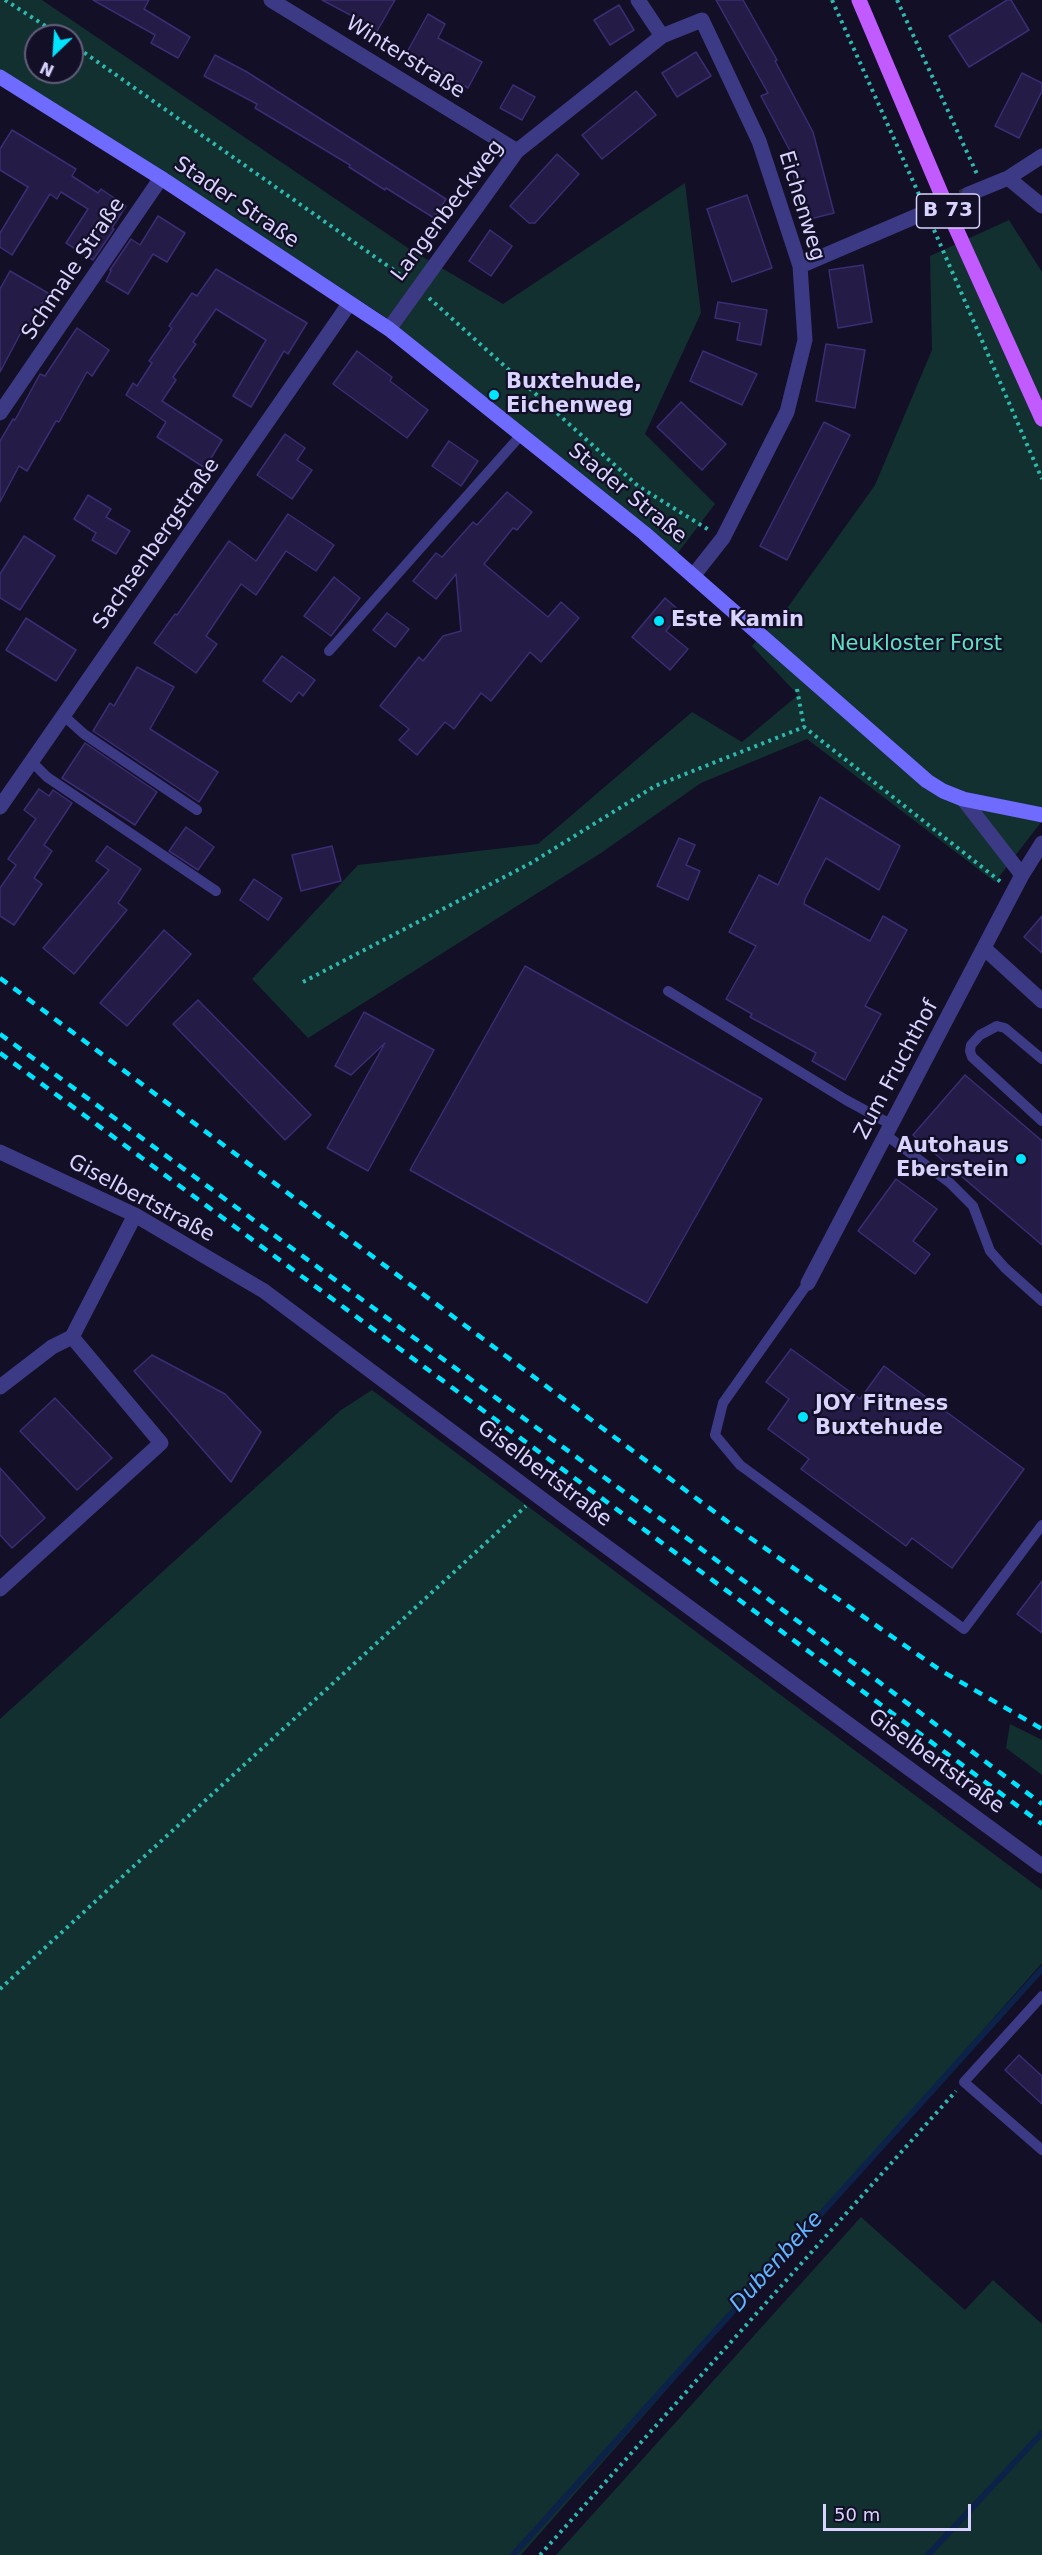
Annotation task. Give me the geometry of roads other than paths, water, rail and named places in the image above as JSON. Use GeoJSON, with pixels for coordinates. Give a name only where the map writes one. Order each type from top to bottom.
{"type":"FeatureCollection","features":[{"type":"Feature","properties":{"kind":"main road","name":"B 73"},"geometry":{"type":"LineString","coordinates":[[859,0],[949,213],[1042,419]]}},
{"type":"Feature","properties":{"kind":"street","name":"Winterstraße"},"geometry":{"type":"LineString","coordinates":[[271,0],[517,151]]}},
{"type":"Feature","properties":{"kind":"street"},"geometry":{"type":"LineString","coordinates":[[638,0],[662,36]]}},
{"type":"Feature","properties":{"kind":"street","name":"Eichenweg"},"geometry":{"type":"LineString","coordinates":[[662,36],[702,20],[759,141],[800,266],[805,340],[787,412],[723,538],[693,576]]}},
{"type":"Feature","properties":{"kind":"street","name":"Langenbeckweg"},"geometry":{"type":"LineString","coordinates":[[389,329],[517,151],[662,36]]}},
{"type":"Feature","properties":{"kind":"street","name":"Stader Straße"},"geometry":{"type":"LineString","coordinates":[[0,77],[161,178],[389,329],[644,533],[927,781],[943,791],[963,798],[1042,815]]}},
{"type":"Feature","properties":{"kind":"street"},"geometry":{"type":"LineString","coordinates":[[969,194],[1008,178],[1042,156]]}},
{"type":"Feature","properties":{"kind":"street","name":"Schmale Straße"},"geometry":{"type":"LineString","coordinates":[[0,413],[161,178]]}},
{"type":"Feature","properties":{"kind":"street"},"geometry":{"type":"LineString","coordinates":[[1008,178],[1042,206]]}},
{"type":"Feature","properties":{"kind":"street"},"geometry":{"type":"LineString","coordinates":[[800,266],[924,212]]}},
{"type":"Feature","properties":{"kind":"street","name":"Sachsenbergstraße"},"geometry":{"type":"LineString","coordinates":[[0,807],[349,304]]}},
{"type":"Feature","properties":{"kind":"street"},"geometry":{"type":"LineString","coordinates":[[963,798],[1022,875]]}},
{"type":"Feature","properties":{"kind":"street","name":"Zum Fruchthof"},"geometry":{"type":"LineString","coordinates":[[808,1282],[1022,875],[1042,843]]}},
{"type":"Feature","properties":{"kind":"street"},"geometry":{"type":"LineString","coordinates":[[985,949],[1042,1000]]}},
{"type":"Feature","properties":{"kind":"street","name":"Giselbertstraße"},"geometry":{"type":"LineString","coordinates":[[0,1152],[135,1215],[264,1291],[538,1496],[1042,1866]]}},
{"type":"Feature","properties":{"kind":"street"},"geometry":{"type":"LineString","coordinates":[[0,1387],[52,1347],[72,1337],[135,1215]]}},
{"type":"Feature","properties":{"kind":"street"},"geometry":{"type":"LineString","coordinates":[[0,1588],[161,1443],[72,1337]]}},
{"type":"Feature","properties":{"kind":"lane"},"geometry":{"type":"LineString","coordinates":[[329,651],[521,435]]}},
{"type":"Feature","properties":{"kind":"lane"},"geometry":{"type":"LineString","coordinates":[[64,716],[84,734],[197,810]]}},
{"type":"Feature","properties":{"kind":"lane"},"geometry":{"type":"LineString","coordinates":[[32,762],[47,777],[216,891]]}},
{"type":"Feature","properties":{"kind":"lane"},"geometry":{"type":"LineString","coordinates":[[668,991],[846,1100],[889,1130],[973,1206],[990,1251],[1005,1268],[1042,1301]]}},
{"type":"Feature","properties":{"kind":"lane"},"geometry":{"type":"LineString","coordinates":[[1042,1059],[1005,1028],[997,1026],[980,1035],[971,1045],[970,1051],[972,1057],[1042,1121]]}},
{"type":"Feature","properties":{"kind":"lane"},"geometry":{"type":"LineString","coordinates":[[808,1282],[723,1403],[715,1435],[740,1465],[964,1629],[1042,1525]]}},
{"type":"Feature","properties":{"kind":"lane"},"geometry":{"type":"LineString","coordinates":[[1042,1996],[1038,2008],[964,2082],[1042,2150]]}},
{"type":"Feature","properties":{"kind":"waterway","name":"Dubenbeke"},"geometry":{"type":"LineString","coordinates":[[513,2555],[1042,1969]]}},
{"type":"Feature","properties":{"kind":"waterway"},"geometry":{"type":"LineString","coordinates":[[928,2555],[1042,2433]]}},
{"type":"Feature","properties":{"kind":"tunnel"},"geometry":{"type":"LineString","coordinates":[[919,215],[969,194]]}},
{"type":"Feature","properties":{"kind":"railway"},"geometry":{"type":"LineString","coordinates":[[0,978],[736,1528],[940,1670],[1042,1729]]}},
{"type":"Feature","properties":{"kind":"railway"},"geometry":{"type":"LineString","coordinates":[[0,1034],[676,1530],[1042,1804]]}},
{"type":"Feature","properties":{"kind":"railway"},"geometry":{"type":"LineString","coordinates":[[0,1053],[1042,1824]]}},
{"type":"Feature","properties":{"kind":"place","name":"Buxtehude, Eichenweg"},"geometry":{"type":"Point","coordinates":[494,395]}},
{"type":"Feature","properties":{"kind":"place","name":"Este Kamin"},"geometry":{"type":"Point","coordinates":[659,621]}},
{"type":"Feature","properties":{"kind":"place","name":"Autohaus Eberstein"},"geometry":{"type":"Point","coordinates":[1021,1159]}},
{"type":"Feature","properties":{"kind":"place","name":"JOY Fitness Buxtehude"},"geometry":{"type":"Point","coordinates":[803,1417]}},
{"type":"Feature","properties":{"kind":"park label","name":"Neukloster Forst"},"geometry":{"type":"Point","coordinates":[916,645]}}]}
